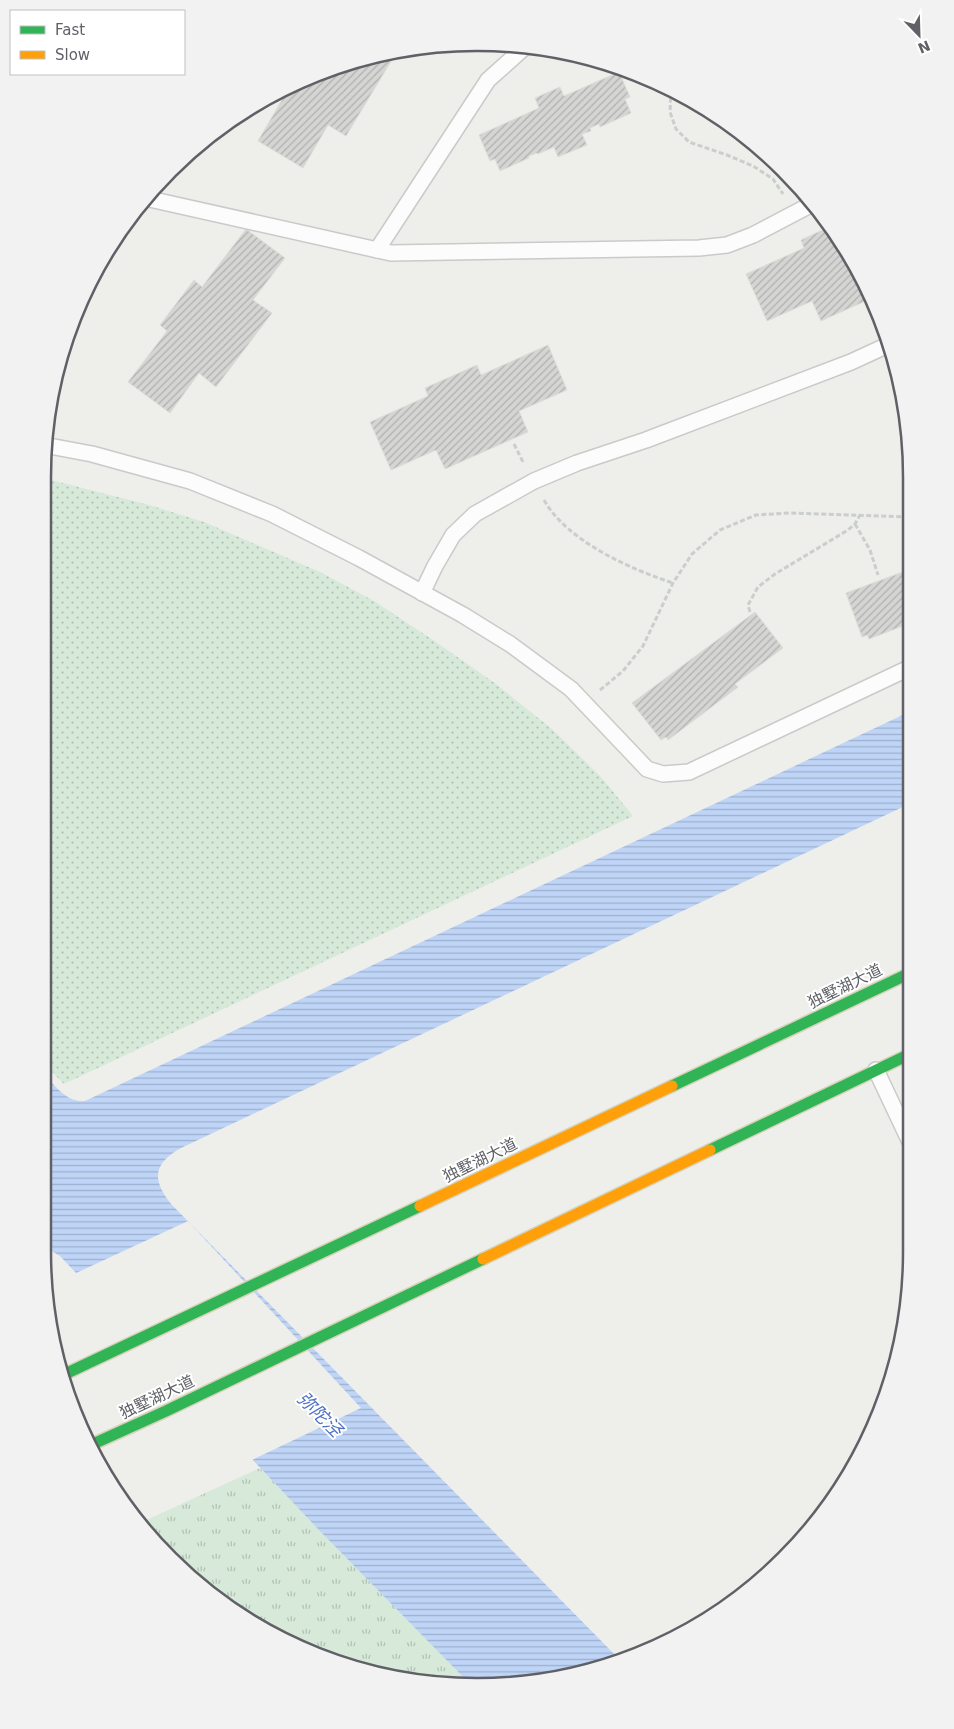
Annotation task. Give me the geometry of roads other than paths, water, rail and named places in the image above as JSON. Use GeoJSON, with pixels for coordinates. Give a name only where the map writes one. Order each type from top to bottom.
{"type":"FeatureCollection","features":[{"type":"Feature","properties":{"kind":"main road","name":"独墅湖大道"},"geometry":{"type":"LineString","coordinates":[[69,1371],[282,1272],[903,976]]}},
{"type":"Feature","properties":{"kind":"main road","name":"独墅湖大道"},"geometry":{"type":"LineString","coordinates":[[96,1443],[166,1411],[903,1057]]}},
{"type":"Feature","properties":{"kind":"lane"},"geometry":{"type":"LineString","coordinates":[[377,250],[488,80],[518,53]]}},
{"type":"Feature","properties":{"kind":"lane"},"geometry":{"type":"LineString","coordinates":[[154,200],[392,253],[727,246],[753,236],[806,207]]}},
{"type":"Feature","properties":{"kind":"lane"},"geometry":{"type":"LineString","coordinates":[[422,593],[452,535],[475,514],[534,481],[576,463],[646,440],[842,366],[882,348]]}},
{"type":"Feature","properties":{"kind":"lane"},"geometry":{"type":"LineString","coordinates":[[52,447],[92,454],[190,481],[272,514],[360,558],[510,644],[571,689],[647,769],[663,774],[689,772],[903,671]]}},
{"type":"Feature","properties":{"kind":"lane"},"geometry":{"type":"LineString","coordinates":[[876,1070],[903,1127]]}},
{"type":"Feature","properties":{"kind":"water","name":"弥陀泾"},"geometry":{"type":"Polygon","coordinates":[[[903,715],[903,807],[181,1148],[171,1154],[160,1167],[158,1181],[165,1196],[172,1205],[615,1655],[560,1670],[505,1677],[464,1678],[318,1529],[60,1256],[51,1251],[51,1082],[66,1096],[78,1101],[85,1101],[903,715]]]}}]}
